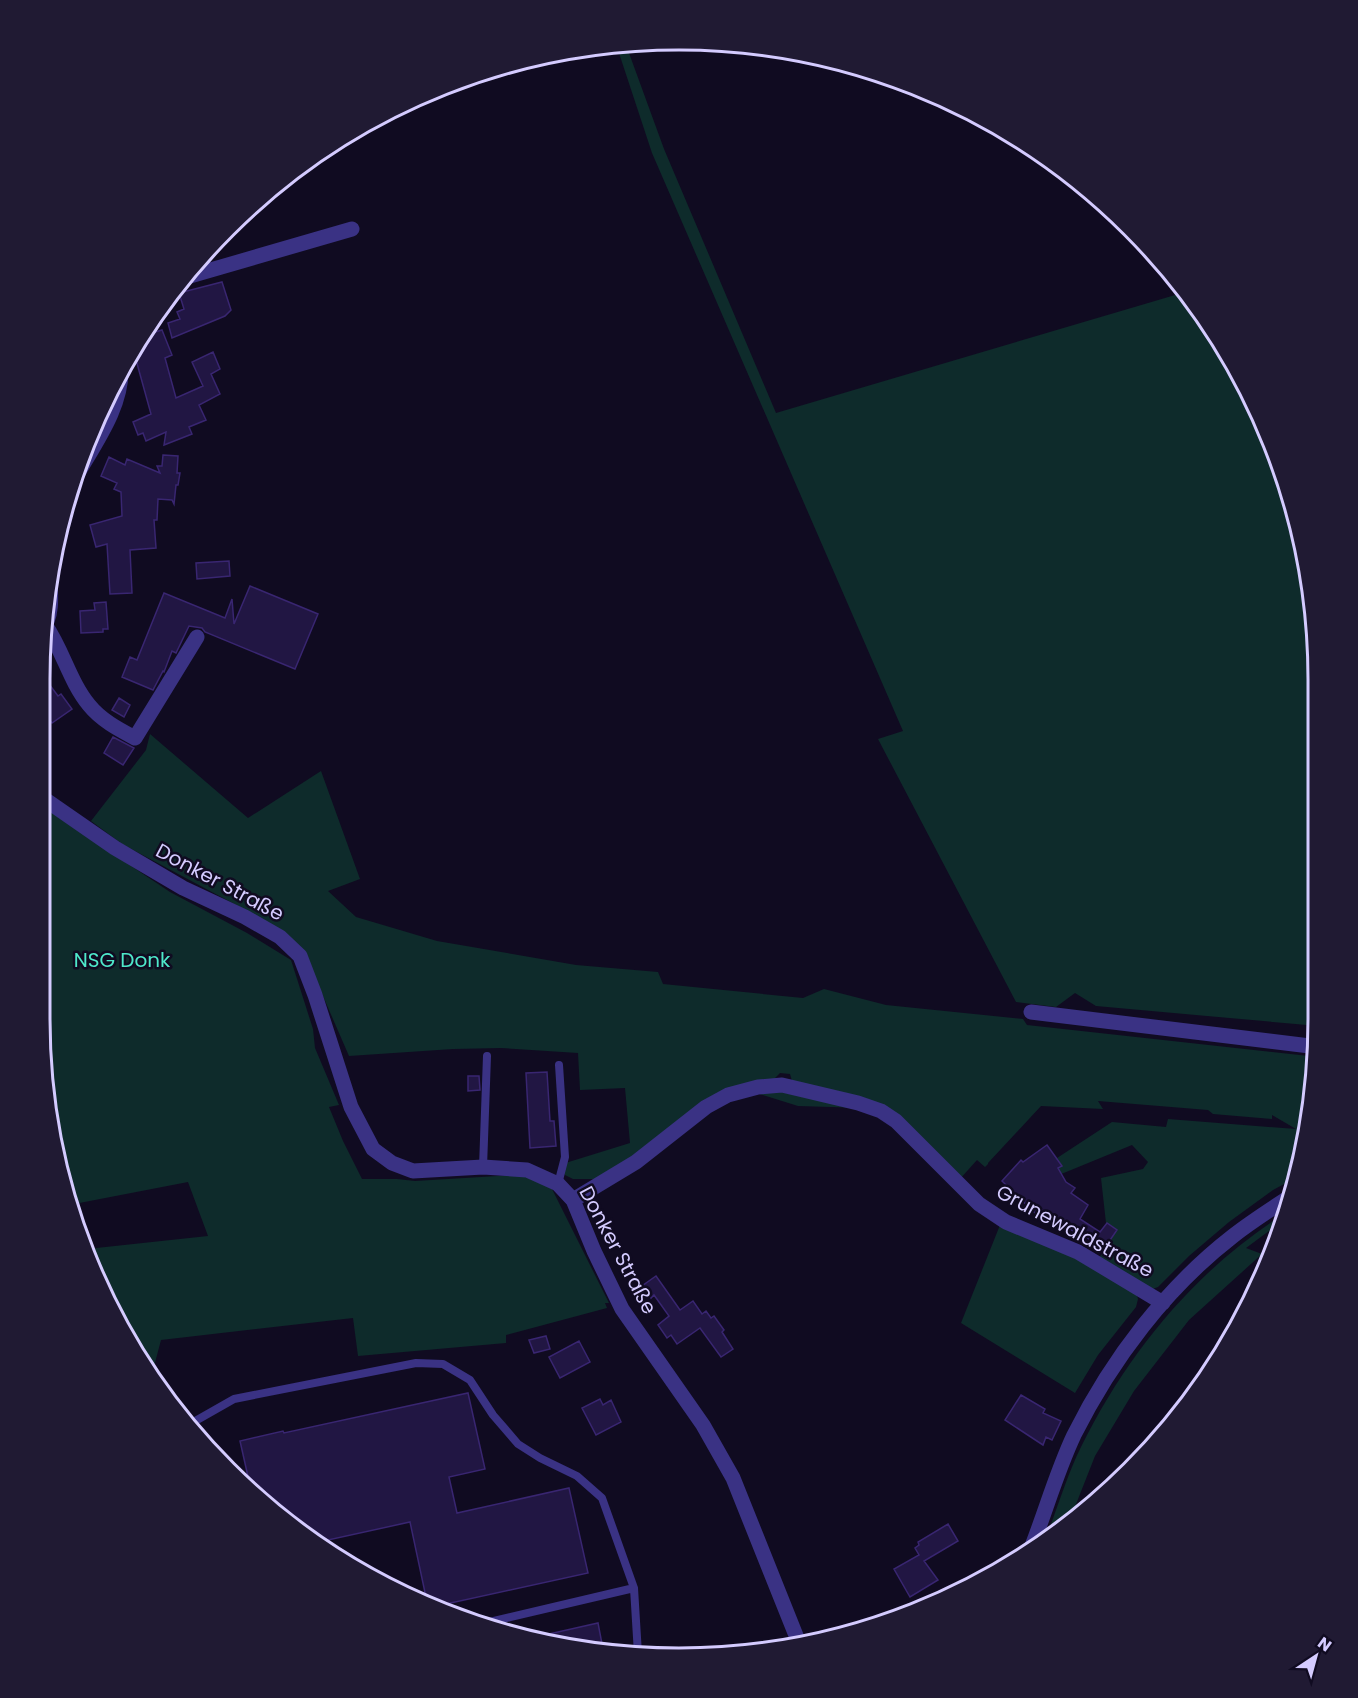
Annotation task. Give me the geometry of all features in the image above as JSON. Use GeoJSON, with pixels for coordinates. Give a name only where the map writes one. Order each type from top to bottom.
{"type":"FeatureCollection","features":[{"type":"Feature","properties":{"kind":"street"},"geometry":{"type":"LineString","coordinates":[[198,274],[352,229]]}},
{"type":"Feature","properties":{"kind":"street"},"geometry":{"type":"LineString","coordinates":[[96,441],[117,395]]}},
{"type":"Feature","properties":{"kind":"street"},"geometry":{"type":"LineString","coordinates":[[51,635],[55,638],[75,684],[89,706],[106,722],[135,738],[197,637]]}},
{"type":"Feature","properties":{"kind":"street","name":"Donker Straße"},"geometry":{"type":"LineString","coordinates":[[50,803],[115,848],[183,888],[245,917],[280,937],[300,956],[351,1107],[373,1149],[392,1163],[413,1171],[483,1167],[527,1170],[558,1184],[573,1200],[622,1309],[703,1425],[733,1478],[797,1637]]}},
{"type":"Feature","properties":{"kind":"street"},"geometry":{"type":"LineString","coordinates":[[1031,1012],[1307,1046]]}},
{"type":"Feature","properties":{"kind":"street","name":"Grunewaldstraße"},"geometry":{"type":"LineString","coordinates":[[573,1200],[636,1161],[706,1107],[721,1099],[758,1087],[782,1085],[858,1103],[881,1111],[896,1121],[979,1204],[1006,1222],[1078,1252],[1163,1303]]}},
{"type":"Feature","properties":{"kind":"street","name":"Grunewaldstraße"},"geometry":{"type":"LineString","coordinates":[[1035,1538],[1058,1473],[1087,1411],[1109,1373],[1187,1276],[1226,1242],[1280,1204]]}},
{"type":"Feature","properties":{"kind":"lane"},"geometry":{"type":"LineString","coordinates":[[483,1167],[487,1056]]}},
{"type":"Feature","properties":{"kind":"lane"},"geometry":{"type":"LineString","coordinates":[[558,1065],[565,1157],[558,1184]]}},
{"type":"Feature","properties":{"kind":"lane"},"geometry":{"type":"LineString","coordinates":[[195,1421],[234,1399],[416,1363],[443,1364],[470,1380],[518,1444],[540,1458],[577,1476],[602,1498],[634,1588],[638,1647]]}},
{"type":"Feature","properties":{"kind":"lane"},"geometry":{"type":"LineString","coordinates":[[495,1621],[634,1588]]}},
{"type":"Feature","properties":{"kind":"green space"},"geometry":{"type":"Polygon","coordinates":[[[629,52],[664,149],[776,413],[1178,296],[1224,364],[1261,438],[1287,516],[1296,556],[1307,638],[1308,1025],[1096,1006],[1075,993],[1056,1007],[1016,1002],[878,739],[903,731],[652,153],[619,53],[629,52]]]}},
{"type":"Feature","properties":{"kind":"green space"},"geometry":{"type":"Polygon","coordinates":[[[150,734],[248,818],[321,771],[360,879],[328,891],[356,917],[437,941],[576,965],[658,972],[663,984],[803,998],[824,989],[886,1005],[1023,1019],[1027,1025],[1307,1056],[1303,1101],[1287,1183],[1229,1222],[1189,1256],[1158,1287],[1150,1290],[1099,1258],[1117,1230],[1106,1223],[1101,1178],[1143,1169],[1148,1162],[1132,1145],[1054,1177],[1049,1176],[1062,1166],[1057,1158],[1112,1122],[1166,1127],[1168,1119],[1296,1129],[1272,1115],[1272,1119],[1213,1114],[1208,1110],[1098,1101],[1103,1109],[1041,1106],[985,1167],[977,1160],[959,1180],[902,1121],[792,1081],[790,1074],[780,1073],[774,1079],[745,1086],[633,1159],[595,1179],[573,1179],[565,1175],[559,1165],[630,1143],[625,1088],[580,1090],[578,1053],[501,1048],[349,1056],[303,950],[255,915],[122,844],[91,821],[146,750],[150,734]]]}},
{"type":"Feature","properties":{"kind":"green space","name":"NSG Donk"},"geometry":{"type":"Polygon","coordinates":[[[50,812],[170,892],[247,933],[291,960],[313,1029],[315,1048],[339,1105],[329,1107],[362,1179],[415,1181],[516,1175],[531,1177],[552,1189],[609,1303],[605,1303],[607,1308],[506,1335],[506,1343],[358,1356],[353,1318],[161,1340],[154,1366],[114,1297],[93,1248],[208,1236],[188,1182],[78,1203],[62,1142],[51,1060],[50,812]]]}},
{"type":"Feature","properties":{"kind":"green space"},"geometry":{"type":"Polygon","coordinates":[[[781,1089],[864,1108],[798,1106],[753,1092],[781,1089]]]}},
{"type":"Feature","properties":{"kind":"green space"},"geometry":{"type":"Polygon","coordinates":[[[1275,1220],[1272,1229],[1246,1248],[1262,1254],[1189,1320],[1134,1391],[1095,1456],[1075,1508],[1050,1527],[1081,1447],[1120,1378],[1168,1315],[1223,1259],[1275,1220]]]}},
{"type":"Feature","properties":{"kind":"green space"},"geometry":{"type":"Polygon","coordinates":[[[1000,1225],[1072,1254],[1136,1292],[1138,1299],[1136,1307],[1098,1355],[1075,1393],[961,1323],[1000,1225]]]}},
{"type":"Feature","properties":{"kind":"building"},"geometry":{"type":"Polygon","coordinates":[[[222,282],[231,310],[225,316],[172,338],[168,323],[180,319],[177,312],[184,309],[180,296],[183,292],[222,282]]]}},
{"type":"Feature","properties":{"kind":"building"},"geometry":{"type":"Polygon","coordinates":[[[162,330],[172,355],[165,358],[176,398],[203,386],[192,362],[213,352],[220,369],[211,374],[220,394],[199,405],[206,420],[189,427],[192,434],[164,445],[166,432],[146,441],[143,433],[138,435],[133,422],[151,414],[136,361],[154,332],[162,330]]]}},
{"type":"Feature","properties":{"kind":"building"},"geometry":{"type":"Polygon","coordinates":[[[163,455],[178,456],[177,473],[180,473],[174,504],[172,500],[158,499],[157,520],[154,520],[156,548],[130,550],[132,593],[110,594],[107,544],[96,547],[90,525],[122,516],[121,492],[114,489],[117,483],[101,476],[109,457],[125,465],[127,459],[160,473],[157,466],[162,466],[163,455]]]}},
{"type":"Feature","properties":{"kind":"building"},"geometry":{"type":"Polygon","coordinates":[[[229,561],[230,576],[197,579],[196,563],[229,561]]]}},
{"type":"Feature","properties":{"kind":"building"},"geometry":{"type":"Polygon","coordinates":[[[250,586],[318,614],[295,669],[205,632],[202,628],[189,626],[176,653],[172,651],[164,672],[153,690],[122,677],[130,657],[137,660],[164,593],[225,618],[232,599],[234,624],[250,586]]]}},
{"type":"Feature","properties":{"kind":"building"},"geometry":{"type":"Polygon","coordinates":[[[106,602],[108,629],[103,629],[103,632],[81,633],[80,611],[95,610],[94,603],[106,602]]]}},
{"type":"Feature","properties":{"kind":"building"},"geometry":{"type":"Polygon","coordinates":[[[50,685],[58,696],[61,694],[72,709],[52,723],[50,720],[50,685]]]}},
{"type":"Feature","properties":{"kind":"building"},"geometry":{"type":"Polygon","coordinates":[[[119,698],[130,705],[124,717],[112,710],[119,698]]]}},
{"type":"Feature","properties":{"kind":"building"},"geometry":{"type":"Polygon","coordinates":[[[113,737],[134,748],[123,765],[104,753],[113,737]]]}},
{"type":"Feature","properties":{"kind":"building"},"geometry":{"type":"Polygon","coordinates":[[[547,1072],[550,1121],[554,1121],[556,1146],[530,1148],[526,1073],[547,1072]]]}},
{"type":"Feature","properties":{"kind":"building"},"geometry":{"type":"Polygon","coordinates":[[[468,1076],[479,1076],[480,1090],[468,1091],[468,1076]]]}},
{"type":"Feature","properties":{"kind":"building"},"geometry":{"type":"Polygon","coordinates":[[[1047,1145],[1062,1166],[1058,1168],[1066,1182],[1075,1188],[1071,1193],[1088,1205],[1080,1219],[1100,1232],[1107,1223],[1117,1230],[1104,1249],[1042,1210],[1037,1215],[1002,1181],[1021,1160],[1023,1162],[1047,1145]]]}},
{"type":"Feature","properties":{"kind":"building"},"geometry":{"type":"Polygon","coordinates":[[[656,1276],[680,1310],[693,1301],[702,1314],[706,1311],[711,1318],[714,1316],[733,1349],[721,1357],[700,1328],[677,1344],[671,1335],[667,1338],[658,1325],[669,1316],[654,1295],[651,1298],[642,1286],[656,1276]]]}},
{"type":"Feature","properties":{"kind":"building"},"geometry":{"type":"Polygon","coordinates":[[[546,1336],[550,1349],[534,1353],[529,1340],[546,1336]]]}},
{"type":"Feature","properties":{"kind":"building"},"geometry":{"type":"Polygon","coordinates":[[[579,1341],[590,1362],[560,1378],[549,1357],[579,1341]]]}},
{"type":"Feature","properties":{"kind":"building"},"geometry":{"type":"Polygon","coordinates":[[[468,1393],[485,1469],[449,1477],[457,1513],[569,1488],[588,1573],[446,1604],[426,1595],[410,1522],[327,1540],[296,1518],[248,1477],[240,1441],[283,1431],[284,1433],[468,1393]]]}},
{"type":"Feature","properties":{"kind":"building"},"geometry":{"type":"Polygon","coordinates":[[[1021,1395],[1045,1409],[1043,1413],[1061,1421],[1052,1440],[1046,1437],[1043,1445],[1005,1420],[1021,1395]]]}},
{"type":"Feature","properties":{"kind":"building"},"geometry":{"type":"Polygon","coordinates":[[[600,1399],[603,1405],[611,1400],[621,1422],[596,1435],[582,1408],[600,1399]]]}},
{"type":"Feature","properties":{"kind":"building"},"geometry":{"type":"Polygon","coordinates":[[[948,1524],[958,1541],[924,1561],[938,1580],[910,1597],[894,1569],[919,1555],[915,1548],[919,1545],[918,1542],[948,1524]]]}},
{"type":"Feature","properties":{"kind":"building"},"geometry":{"type":"Polygon","coordinates":[[[598,1623],[602,1643],[556,1636],[548,1634],[598,1623]]]}}]}
